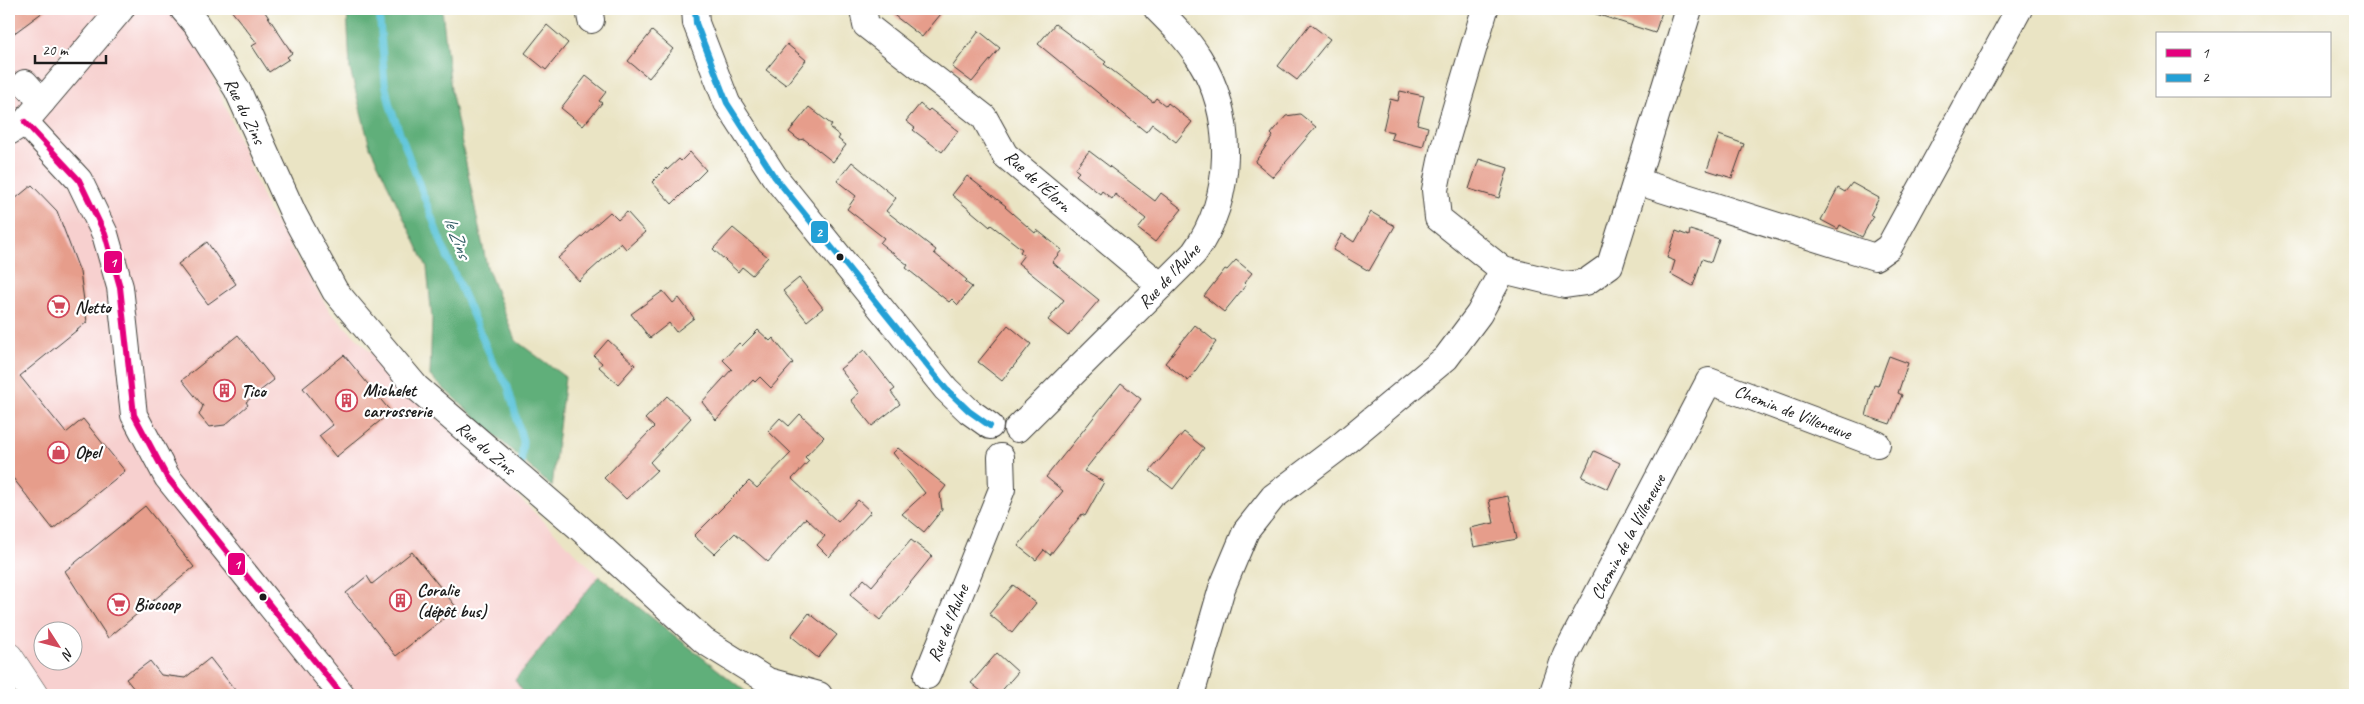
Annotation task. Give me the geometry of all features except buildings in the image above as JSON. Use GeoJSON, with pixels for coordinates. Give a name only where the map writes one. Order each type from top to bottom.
{"type":"FeatureCollection","features":[{"type":"Feature","properties":{"kind":"main road"},"geometry":{"type":"LineString","coordinates":[[9,657],[26,693]]}},
{"type":"Feature","properties":{"kind":"street"},"geometry":{"type":"LineString","coordinates":[[121,9],[34,93],[17,127],[79,180],[105,234],[120,286],[134,414],[167,477],[342,695]]}},
{"type":"Feature","properties":{"kind":"street","name":"Rue du Zins"},"geometry":{"type":"LineString","coordinates":[[183,9],[196,24],[237,89],[294,215],[335,291],[416,387],[581,529],[704,641],[768,681],[819,695]]}},
{"type":"Feature","properties":{"kind":"street"},"geometry":{"type":"LineString","coordinates":[[695,9],[696,23],[727,103],[774,176],[946,389],[969,411],[990,426]]}},
{"type":"Feature","properties":{"kind":"street","name":"Rue de l'Élorn"},"geometry":{"type":"LineString","coordinates":[[863,9],[866,25],[984,116],[1005,155],[1161,286]]}},
{"type":"Feature","properties":{"kind":"street","name":"Rue de l'Aulne"},"geometry":{"type":"LineString","coordinates":[[1017,429],[1194,252],[1208,234],[1218,208],[1225,172],[1224,135],[1214,89],[1199,58],[1183,35],[1157,9]]}},
{"type":"Feature","properties":{"kind":"street"},"geometry":{"type":"LineString","coordinates":[[1485,9],[1443,152],[1435,190],[1438,218],[1503,270],[1565,285],[1586,282],[1610,265],[1690,9]]}},
{"type":"Feature","properties":{"kind":"street"},"geometry":{"type":"LineString","coordinates":[[1636,181],[1875,257],[1889,247],[2019,9]]}},
{"type":"Feature","properties":{"kind":"street"},"geometry":{"type":"LineString","coordinates":[[1191,695],[1222,588],[1246,531],[1273,497],[1338,448],[1446,358],[1479,314],[1503,270]]}},
{"type":"Feature","properties":{"kind":"street","name":"Chemin de Villeneuve"},"geometry":{"type":"LineString","coordinates":[[1709,381],[1878,444]]}},
{"type":"Feature","properties":{"kind":"street","name":"Chemin de la Villeneuve"},"geometry":{"type":"LineString","coordinates":[[1552,695],[1566,654],[1709,381]]}},
{"type":"Feature","properties":{"kind":"street"},"geometry":{"type":"LineString","coordinates":[[1004,421],[1017,429],[1020,434],[1019,446],[1012,454],[1001,457],[990,452],[987,448],[985,437],[990,426],[1004,421]]}},
{"type":"Feature","properties":{"kind":"street","name":"Rue de l'Aulne"},"geometry":{"type":"LineString","coordinates":[[926,676],[1002,489],[1001,457]]}},
{"type":"Feature","properties":{"kind":"shaded area"},"geometry":{"type":"Polygon","coordinates":[[[9,9],[174,9],[194,29],[268,210],[331,313],[599,576],[515,680],[525,695],[33,695],[9,658],[9,9]]]}},
{"type":"Feature","properties":{"kind":"green space"},"geometry":{"type":"Polygon","coordinates":[[[347,9],[442,9],[451,90],[487,267],[515,340],[565,377],[552,487],[430,376],[432,319],[427,267],[370,147],[350,69],[347,9]]]}},
{"type":"Feature","properties":{"kind":"green space"},"geometry":{"type":"Polygon","coordinates":[[[599,576],[745,691],[754,695],[525,695],[515,680],[599,576]]]}},
{"type":"Feature","properties":{"kind":"waterway","name":"le Zins"},"geometry":{"type":"LineString","coordinates":[[379,9],[385,83],[390,106],[443,247],[493,362],[508,387],[523,441],[521,468]]}},
{"type":"Feature","properties":{"kind":"transit line","name":"2"},"geometry":{"type":"LineString","coordinates":[[695,9],[696,23],[727,103],[774,176],[946,389],[969,411],[990,426]]}},
{"type":"Feature","properties":{"kind":"transit line","name":"1"},"geometry":{"type":"LineString","coordinates":[[25,122],[79,180],[105,234],[120,287],[134,415],[167,477],[342,695]]}},
{"type":"Feature","properties":{"kind":"place","name":"Netto"},"geometry":{"type":"Point","coordinates":[59,307]}},
{"type":"Feature","properties":{"kind":"place","name":"Tico"},"geometry":{"type":"Point","coordinates":[225,391]}},
{"type":"Feature","properties":{"kind":"place","name":"Michelet carrosserie"},"geometry":{"type":"Point","coordinates":[347,400]}},
{"type":"Feature","properties":{"kind":"place","name":"Opel"},"geometry":{"type":"Point","coordinates":[59,452]}},
{"type":"Feature","properties":{"kind":"place","name":"Coralie (dépôt bus)"},"geometry":{"type":"Point","coordinates":[401,600]}},
{"type":"Feature","properties":{"kind":"place","name":"Biocoop"},"geometry":{"type":"Point","coordinates":[118,604]}}]}
